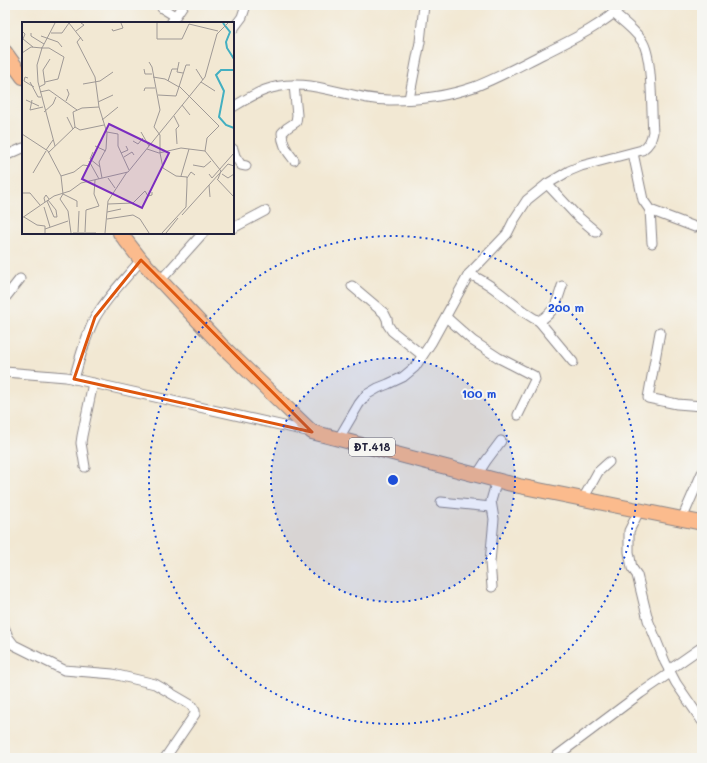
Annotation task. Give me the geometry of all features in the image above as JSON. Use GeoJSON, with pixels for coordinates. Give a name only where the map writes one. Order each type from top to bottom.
{"type":"FeatureCollection","features":[{"type":"Feature","properties":{"kind":"main road"},"geometry":{"type":"LineString","coordinates":[[5,52],[22,76]]}},
{"type":"Feature","properties":{"kind":"main road"},"geometry":{"type":"LineString","coordinates":[[121,234],[141,260],[221,345],[312,432]]}},
{"type":"Feature","properties":{"kind":"main road","name":"ĐT.418"},"geometry":{"type":"LineString","coordinates":[[312,432],[497,480],[702,523]]}},
{"type":"Feature","properties":{"kind":"street"},"geometry":{"type":"LineString","coordinates":[[161,5],[173,19],[183,5]]}},
{"type":"Feature","properties":{"kind":"street"},"geometry":{"type":"LineString","coordinates":[[234,28],[242,17],[246,5]]}},
{"type":"Feature","properties":{"kind":"street"},"geometry":{"type":"LineString","coordinates":[[409,99],[420,42],[424,5]]}},
{"type":"Feature","properties":{"kind":"street"},"geometry":{"type":"LineString","coordinates":[[234,106],[265,90],[278,86],[294,85],[316,87],[374,99],[390,100],[419,99],[475,87],[568,42],[603,22],[623,5]]}},
{"type":"Feature","properties":{"kind":"street"},"geometry":{"type":"LineString","coordinates":[[339,438],[362,399],[370,392],[411,371],[431,343],[469,274],[507,234],[527,200],[547,184],[581,166],[633,153],[648,146],[651,141],[652,132],[649,62],[644,43],[637,34],[614,14]]}},
{"type":"Feature","properties":{"kind":"street"},"geometry":{"type":"LineString","coordinates":[[294,85],[297,115],[296,122],[287,128],[282,134],[282,139],[287,152],[294,160]]}},
{"type":"Feature","properties":{"kind":"street"},"geometry":{"type":"LineString","coordinates":[[5,156],[22,148]]}},
{"type":"Feature","properties":{"kind":"street"},"geometry":{"type":"LineString","coordinates":[[234,152],[241,165],[246,166]]}},
{"type":"Feature","properties":{"kind":"street"},"geometry":{"type":"LineString","coordinates":[[633,153],[643,200],[650,210],[652,243]]}},
{"type":"Feature","properties":{"kind":"street"},"geometry":{"type":"LineString","coordinates":[[547,184],[596,232]]}},
{"type":"Feature","properties":{"kind":"street"},"geometry":{"type":"LineString","coordinates":[[650,210],[695,227]]}},
{"type":"Feature","properties":{"kind":"street"},"geometry":{"type":"LineString","coordinates":[[234,227],[265,211]]}},
{"type":"Feature","properties":{"kind":"street"},"geometry":{"type":"LineString","coordinates":[[160,281],[202,234]]}},
{"type":"Feature","properties":{"kind":"street"},"geometry":{"type":"LineString","coordinates":[[74,379],[84,342],[95,317],[141,260]]}},
{"type":"Feature","properties":{"kind":"street"},"geometry":{"type":"LineString","coordinates":[[469,274],[495,289],[531,317],[539,321],[573,362]]}},
{"type":"Feature","properties":{"kind":"street"},"geometry":{"type":"LineString","coordinates":[[5,298],[20,279]]}},
{"type":"Feature","properties":{"kind":"street"},"geometry":{"type":"LineString","coordinates":[[352,286],[384,313],[388,325],[392,331],[422,355]]}},
{"type":"Feature","properties":{"kind":"street"},"geometry":{"type":"LineString","coordinates":[[539,321],[555,307],[562,286]]}},
{"type":"Feature","properties":{"kind":"street"},"geometry":{"type":"LineString","coordinates":[[446,317],[473,341],[499,358],[534,376],[534,380],[518,415]]}},
{"type":"Feature","properties":{"kind":"street"},"geometry":{"type":"LineString","coordinates":[[660,332],[648,398],[677,404],[702,406]]}},
{"type":"Feature","properties":{"kind":"street"},"geometry":{"type":"LineString","coordinates":[[5,372],[74,379],[312,432]]}},
{"type":"Feature","properties":{"kind":"street"},"geometry":{"type":"LineString","coordinates":[[85,467],[81,443],[93,383]]}},
{"type":"Feature","properties":{"kind":"street"},"geometry":{"type":"LineString","coordinates":[[477,475],[501,442]]}},
{"type":"Feature","properties":{"kind":"street"},"geometry":{"type":"LineString","coordinates":[[583,499],[598,472],[609,462]]}},
{"type":"Feature","properties":{"kind":"street"},"geometry":{"type":"LineString","coordinates":[[682,519],[702,473]]}},
{"type":"Feature","properties":{"kind":"street"},"geometry":{"type":"LineString","coordinates":[[492,587],[490,562],[494,519],[491,501],[497,480]]}},
{"type":"Feature","properties":{"kind":"street"},"geometry":{"type":"LineString","coordinates":[[441,502],[491,507]]}},
{"type":"Feature","properties":{"kind":"street"},"geometry":{"type":"LineString","coordinates":[[639,511],[629,531],[629,552],[632,568],[637,575],[653,633],[670,672],[702,721]]}},
{"type":"Feature","properties":{"kind":"street"},"geometry":{"type":"LineString","coordinates":[[5,629],[8,637],[14,645],[64,670],[113,674],[155,684],[191,705],[195,711],[195,714],[165,758]]}},
{"type":"Feature","properties":{"kind":"street"},"geometry":{"type":"LineString","coordinates":[[554,758],[702,647]]}},
{"type":"Feature","properties":{"kind":"highlighted area"},"geometry":{"type":"Polygon","coordinates":[[[141,260],[312,432],[74,379],[95,317],[141,260]]]}}]}
